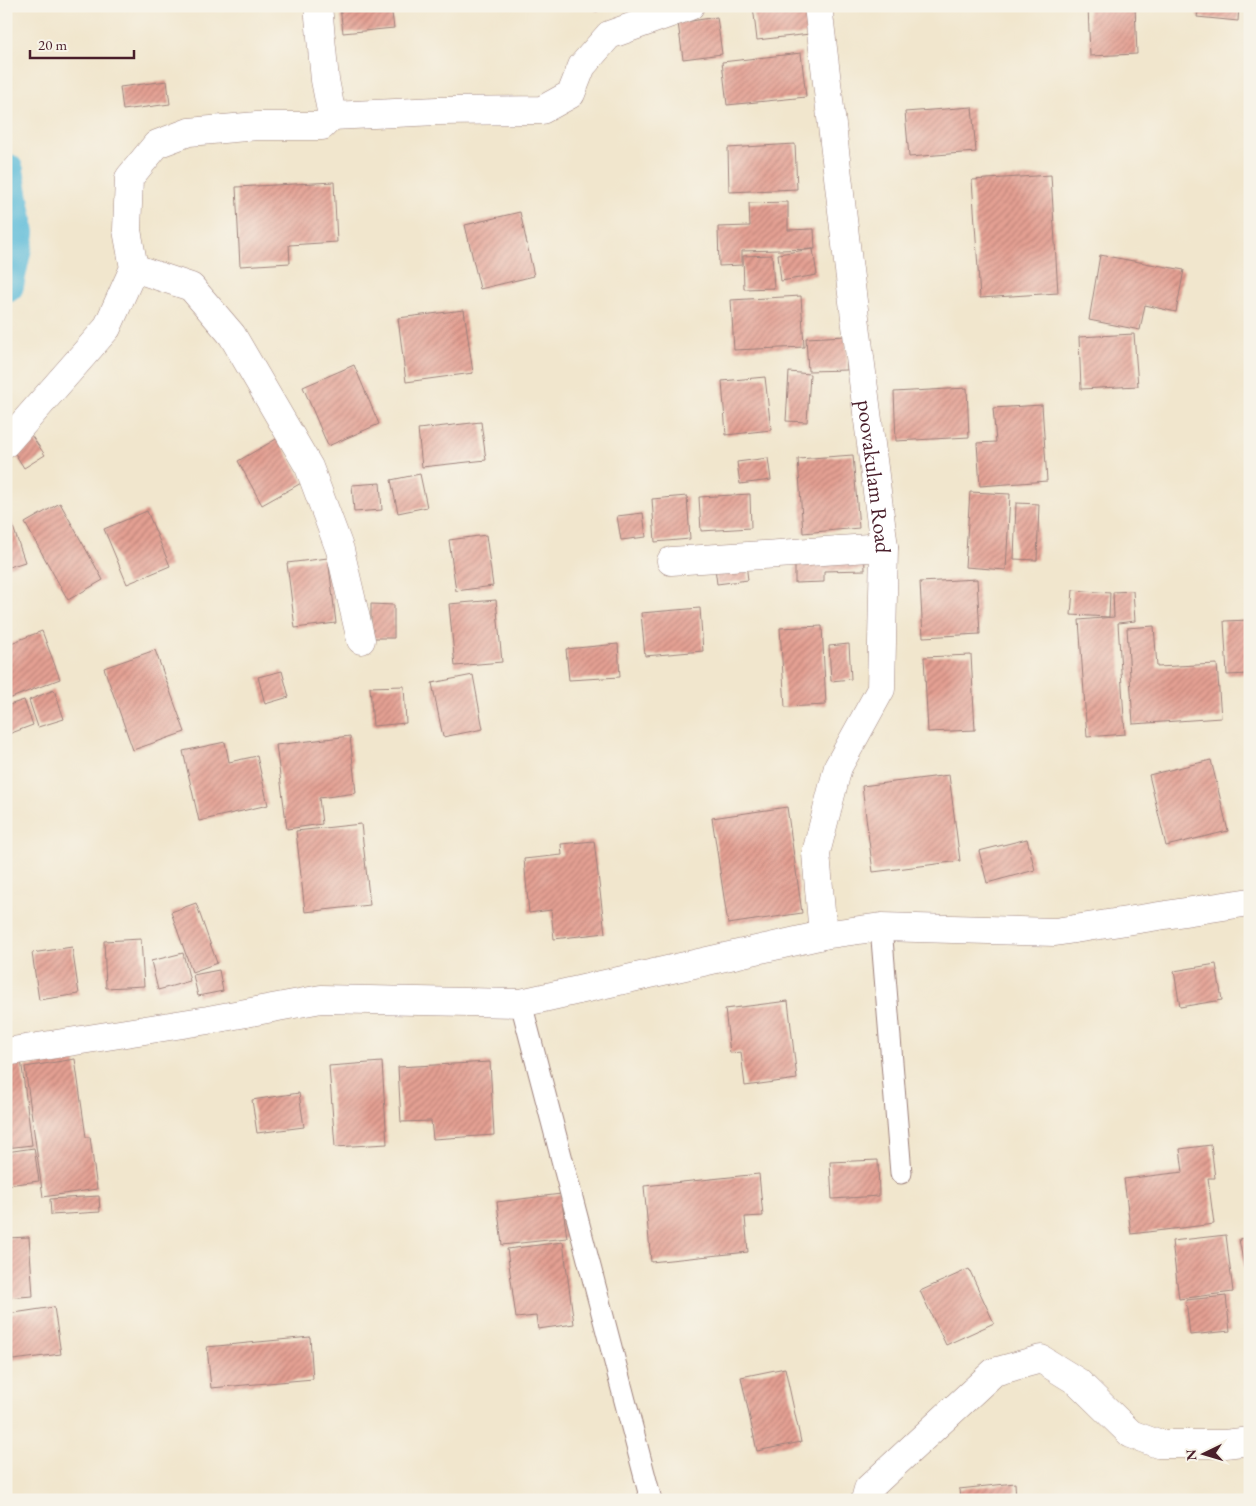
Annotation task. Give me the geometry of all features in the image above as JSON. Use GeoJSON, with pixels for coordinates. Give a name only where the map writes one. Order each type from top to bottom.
{"type":"FeatureCollection","features":[{"type":"Feature","properties":{"kind":"street"},"geometry":{"type":"LineString","coordinates":[[318,6],[325,80],[332,116]]}},
{"type":"Feature","properties":{"kind":"street"},"geometry":{"type":"LineString","coordinates":[[6,443],[107,328],[134,268],[127,230],[129,178],[157,144],[189,132],[257,126],[322,126],[332,116],[437,111],[542,110],[571,94],[582,66],[609,35],[690,6]]}},
{"type":"Feature","properties":{"kind":"street","name":"poovakulam Road"},"geometry":{"type":"LineString","coordinates":[[818,6],[884,547],[881,689],[838,767],[816,853],[823,935]]}},
{"type":"Feature","properties":{"kind":"street"},"geometry":{"type":"LineString","coordinates":[[134,268],[191,287],[232,335],[309,467],[340,550],[361,640]]}},
{"type":"Feature","properties":{"kind":"street"},"geometry":{"type":"LineString","coordinates":[[672,561],[884,547]]}},
{"type":"Feature","properties":{"kind":"street"},"geometry":{"type":"LineString","coordinates":[[6,1052],[208,1020],[321,999],[521,1003],[823,935],[881,928],[1055,932],[1250,902]]}},
{"type":"Feature","properties":{"kind":"street"},"geometry":{"type":"LineString","coordinates":[[865,1500],[868,1489],[994,1372],[1041,1359],[1078,1382],[1131,1434],[1158,1444],[1225,1444],[1250,1441]]}},
{"type":"Feature","properties":{"kind":"lane"},"geometry":{"type":"LineString","coordinates":[[881,928],[901,1172]]}},
{"type":"Feature","properties":{"kind":"lane"},"geometry":{"type":"LineString","coordinates":[[521,1003],[651,1500]]}},
{"type":"Feature","properties":{"kind":"building"},"geometry":{"type":"Polygon","coordinates":[[[340,6],[391,6],[394,28],[343,33],[340,6]]]}},
{"type":"Feature","properties":{"kind":"building"},"geometry":{"type":"Polygon","coordinates":[[[595,6],[615,6],[615,7],[596,11],[595,6]]]}},
{"type":"Feature","properties":{"kind":"building"},"geometry":{"type":"Polygon","coordinates":[[[753,6],[807,6],[810,34],[757,40],[753,6]]]}},
{"type":"Feature","properties":{"kind":"building"},"geometry":{"type":"Polygon","coordinates":[[[1088,6],[1135,6],[1137,54],[1090,56],[1088,6]]]}},
{"type":"Feature","properties":{"kind":"building"},"geometry":{"type":"Polygon","coordinates":[[[1199,6],[1239,6],[1238,21],[1197,17],[1199,6]]]}},
{"type":"Feature","properties":{"kind":"building"},"geometry":{"type":"Polygon","coordinates":[[[717,17],[722,54],[683,59],[678,23],[717,17]]]}},
{"type":"Feature","properties":{"kind":"building"},"geometry":{"type":"Polygon","coordinates":[[[801,53],[806,97],[727,105],[722,62],[801,53]]]}},
{"type":"Feature","properties":{"kind":"building"},"geometry":{"type":"Polygon","coordinates":[[[167,81],[170,104],[123,110],[120,87],[167,81]]]}},
{"type":"Feature","properties":{"kind":"building"},"geometry":{"type":"Polygon","coordinates":[[[972,107],[976,152],[909,157],[905,112],[972,107]]]}},
{"type":"Feature","properties":{"kind":"building"},"geometry":{"type":"Polygon","coordinates":[[[795,144],[797,189],[729,192],[728,148],[795,144]]]}},
{"type":"Feature","properties":{"kind":"building"},"geometry":{"type":"Polygon","coordinates":[[[1051,175],[1058,293],[980,298],[972,180],[1051,175]]]}},
{"type":"Feature","properties":{"kind":"building"},"geometry":{"type":"Polygon","coordinates":[[[334,182],[337,242],[289,245],[290,263],[240,266],[236,187],[334,182]]]}},
{"type":"Feature","properties":{"kind":"building"},"geometry":{"type":"Polygon","coordinates":[[[788,202],[788,230],[814,229],[815,249],[742,251],[742,265],[719,266],[718,227],[750,226],[749,203],[788,202]]]}},
{"type":"Feature","properties":{"kind":"building"},"geometry":{"type":"Polygon","coordinates":[[[520,212],[534,276],[480,289],[465,225],[520,212]]]}},
{"type":"Feature","properties":{"kind":"building"},"geometry":{"type":"Polygon","coordinates":[[[813,249],[817,275],[781,281],[778,254],[813,249]]]}},
{"type":"Feature","properties":{"kind":"building"},"geometry":{"type":"Polygon","coordinates":[[[772,255],[774,288],[744,289],[743,256],[772,255]]]}},
{"type":"Feature","properties":{"kind":"building"},"geometry":{"type":"Polygon","coordinates":[[[1100,255],[1184,270],[1176,312],[1145,305],[1140,330],[1089,320],[1100,255]]]}},
{"type":"Feature","properties":{"kind":"building"},"geometry":{"type":"Polygon","coordinates":[[[801,296],[804,347],[734,350],[731,300],[801,296]]]}},
{"type":"Feature","properties":{"kind":"building"},"geometry":{"type":"Polygon","coordinates":[[[464,310],[473,373],[406,382],[398,318],[464,310]]]}},
{"type":"Feature","properties":{"kind":"building"},"geometry":{"type":"Polygon","coordinates":[[[1134,334],[1138,386],[1081,389],[1079,337],[1134,334]]]}},
{"type":"Feature","properties":{"kind":"building"},"geometry":{"type":"Polygon","coordinates":[[[846,336],[847,370],[808,371],[806,338],[846,336]]]}},
{"type":"Feature","properties":{"kind":"building"},"geometry":{"type":"Polygon","coordinates":[[[354,365],[379,424],[328,446],[303,387],[354,365]]]}},
{"type":"Feature","properties":{"kind":"building"},"geometry":{"type":"Polygon","coordinates":[[[789,372],[810,374],[807,422],[786,421],[789,372]]]}},
{"type":"Feature","properties":{"kind":"building"},"geometry":{"type":"Polygon","coordinates":[[[765,377],[771,430],[726,435],[722,381],[765,377]]]}},
{"type":"Feature","properties":{"kind":"building"},"geometry":{"type":"Polygon","coordinates":[[[967,388],[969,437],[896,441],[894,392],[967,388]]]}},
{"type":"Feature","properties":{"kind":"building"},"geometry":{"type":"Polygon","coordinates":[[[1042,405],[1047,481],[980,486],[977,443],[996,442],[993,408],[1042,405]]]}},
{"type":"Feature","properties":{"kind":"building"},"geometry":{"type":"Polygon","coordinates":[[[481,422],[486,460],[422,467],[418,429],[481,422]]]}},
{"type":"Feature","properties":{"kind":"building"},"geometry":{"type":"Polygon","coordinates":[[[31,435],[45,455],[24,468],[11,447],[31,435]]]}},
{"type":"Feature","properties":{"kind":"building"},"geometry":{"type":"Polygon","coordinates":[[[278,438],[303,482],[262,505],[238,461],[278,438]]]}},
{"type":"Feature","properties":{"kind":"building"},"geometry":{"type":"Polygon","coordinates":[[[853,455],[859,528],[803,533],[798,459],[853,455]]]}},
{"type":"Feature","properties":{"kind":"building"},"geometry":{"type":"Polygon","coordinates":[[[768,458],[771,480],[740,484],[737,462],[768,458]]]}},
{"type":"Feature","properties":{"kind":"building"},"geometry":{"type":"Polygon","coordinates":[[[420,474],[427,507],[398,513],[391,480],[420,474]]]}},
{"type":"Feature","properties":{"kind":"building"},"geometry":{"type":"Polygon","coordinates":[[[380,483],[382,510],[354,512],[352,485],[380,483]]]}},
{"type":"Feature","properties":{"kind":"building"},"geometry":{"type":"Polygon","coordinates":[[[970,492],[1010,494],[1006,570],[965,567],[970,492]]]}},
{"type":"Feature","properties":{"kind":"building"},"geometry":{"type":"Polygon","coordinates":[[[750,494],[751,528],[701,531],[699,497],[750,494]]]}},
{"type":"Feature","properties":{"kind":"building"},"geometry":{"type":"Polygon","coordinates":[[[687,496],[690,539],[655,542],[652,499],[687,496]]]}},
{"type":"Feature","properties":{"kind":"building"},"geometry":{"type":"Polygon","coordinates":[[[60,503],[103,580],[68,600],[25,523],[60,503]]]}},
{"type":"Feature","properties":{"kind":"building"},"geometry":{"type":"Polygon","coordinates":[[[1016,503],[1039,504],[1037,560],[1014,559],[1016,503]]]}},
{"type":"Feature","properties":{"kind":"building"},"geometry":{"type":"Polygon","coordinates":[[[147,511],[170,566],[127,584],[104,529],[147,511]]]}},
{"type":"Feature","properties":{"kind":"building"},"geometry":{"type":"Polygon","coordinates":[[[643,513],[646,537],[621,540],[617,516],[643,513]]]}},
{"type":"Feature","properties":{"kind":"building"},"geometry":{"type":"Polygon","coordinates":[[[10,518],[25,562],[6,568],[6,519],[10,518]]]}},
{"type":"Feature","properties":{"kind":"building"},"geometry":{"type":"Polygon","coordinates":[[[486,535],[493,586],[456,591],[449,540],[486,535]]]}},
{"type":"Feature","properties":{"kind":"building"},"geometry":{"type":"Polygon","coordinates":[[[864,544],[865,570],[824,571],[824,582],[795,583],[795,546],[864,544]]]}},
{"type":"Feature","properties":{"kind":"building"},"geometry":{"type":"Polygon","coordinates":[[[744,548],[748,580],[717,584],[713,552],[744,548]]]}},
{"type":"Feature","properties":{"kind":"building"},"geometry":{"type":"Polygon","coordinates":[[[328,558],[336,623],[295,628],[287,563],[328,558]]]}},
{"type":"Feature","properties":{"kind":"building"},"geometry":{"type":"Polygon","coordinates":[[[977,579],[980,634],[923,637],[920,582],[977,579]]]}},
{"type":"Feature","properties":{"kind":"building"},"geometry":{"type":"Polygon","coordinates":[[[1073,590],[1110,593],[1109,617],[1071,615],[1073,590]]]}},
{"type":"Feature","properties":{"kind":"building"},"geometry":{"type":"Polygon","coordinates":[[[1133,591],[1135,621],[1118,623],[1125,734],[1087,737],[1079,620],[1114,617],[1113,592],[1133,591]]]}},
{"type":"Feature","properties":{"kind":"building"},"geometry":{"type":"Polygon","coordinates":[[[496,600],[502,662],[455,666],[449,604],[496,600]]]}},
{"type":"Feature","properties":{"kind":"building"},"geometry":{"type":"Polygon","coordinates":[[[371,604],[394,605],[394,638],[371,638],[371,604]]]}},
{"type":"Feature","properties":{"kind":"building"},"geometry":{"type":"Polygon","coordinates":[[[700,608],[703,651],[645,656],[641,613],[700,608]]]}},
{"type":"Feature","properties":{"kind":"building"},"geometry":{"type":"Polygon","coordinates":[[[1250,620],[1250,674],[1227,675],[1224,621],[1250,620]]]}},
{"type":"Feature","properties":{"kind":"building"},"geometry":{"type":"Polygon","coordinates":[[[822,626],[826,705],[785,707],[780,628],[822,626]]]}},
{"type":"Feature","properties":{"kind":"building"},"geometry":{"type":"Polygon","coordinates":[[[1154,626],[1157,667],[1217,664],[1221,718],[1133,724],[1127,628],[1154,626]]]}},
{"type":"Feature","properties":{"kind":"building"},"geometry":{"type":"Polygon","coordinates":[[[42,631],[60,679],[6,700],[6,645],[42,631]]]}},
{"type":"Feature","properties":{"kind":"building"},"geometry":{"type":"Polygon","coordinates":[[[618,644],[620,677],[569,680],[566,649],[618,644]]]}},
{"type":"Feature","properties":{"kind":"building"},"geometry":{"type":"Polygon","coordinates":[[[849,644],[851,679],[831,681],[829,646],[849,644]]]}},
{"type":"Feature","properties":{"kind":"building"},"geometry":{"type":"Polygon","coordinates":[[[155,650],[185,732],[133,750],[104,668],[155,650]]]}},
{"type":"Feature","properties":{"kind":"building"},"geometry":{"type":"Polygon","coordinates":[[[971,655],[975,730],[928,732],[924,657],[971,655]]]}},
{"type":"Feature","properties":{"kind":"building"},"geometry":{"type":"Polygon","coordinates":[[[282,671],[289,697],[265,704],[258,677],[282,671]]]}},
{"type":"Feature","properties":{"kind":"building"},"geometry":{"type":"Polygon","coordinates":[[[473,675],[483,729],[443,737],[432,683],[473,675]]]}},
{"type":"Feature","properties":{"kind":"building"},"geometry":{"type":"Polygon","coordinates":[[[404,686],[406,723],[373,726],[370,687],[404,686]]]}},
{"type":"Feature","properties":{"kind":"building"},"geometry":{"type":"Polygon","coordinates":[[[54,690],[64,719],[38,727],[29,700],[54,690]]]}},
{"type":"Feature","properties":{"kind":"building"},"geometry":{"type":"Polygon","coordinates":[[[24,700],[33,725],[6,735],[6,706],[24,700]]]}},
{"type":"Feature","properties":{"kind":"building"},"geometry":{"type":"Polygon","coordinates":[[[350,736],[356,793],[319,798],[322,824],[287,829],[276,745],[350,736]]]}},
{"type":"Feature","properties":{"kind":"building"},"geometry":{"type":"Polygon","coordinates":[[[225,742],[229,762],[257,756],[268,805],[199,821],[183,751],[225,742]]]}},
{"type":"Feature","properties":{"kind":"building"},"geometry":{"type":"Polygon","coordinates":[[[1211,760],[1228,831],[1166,846],[1149,775],[1211,760]]]}},
{"type":"Feature","properties":{"kind":"building"},"geometry":{"type":"Polygon","coordinates":[[[949,775],[960,861],[873,872],[862,786],[949,775]]]}},
{"type":"Feature","properties":{"kind":"building"},"geometry":{"type":"Polygon","coordinates":[[[787,807],[802,913],[728,924],[712,818],[787,807]]]}},
{"type":"Feature","properties":{"kind":"building"},"geometry":{"type":"Polygon","coordinates":[[[361,824],[370,905],[305,912],[296,831],[361,824]]]}},
{"type":"Feature","properties":{"kind":"building"},"geometry":{"type":"Polygon","coordinates":[[[1027,839],[1035,870],[987,883],[979,851],[1027,839]]]}},
{"type":"Feature","properties":{"kind":"building"},"geometry":{"type":"Polygon","coordinates":[[[594,841],[605,933],[554,939],[551,910],[529,913],[524,859],[562,855],[561,844],[594,841]]]}},
{"type":"Feature","properties":{"kind":"building"},"geometry":{"type":"Polygon","coordinates":[[[196,903],[217,963],[192,972],[171,912],[196,903]]]}},
{"type":"Feature","properties":{"kind":"building"},"geometry":{"type":"Polygon","coordinates":[[[141,939],[144,986],[106,988],[104,941],[141,939]]]}},
{"type":"Feature","properties":{"kind":"building"},"geometry":{"type":"Polygon","coordinates":[[[72,947],[79,994],[39,1000],[32,953],[72,947]]]}},
{"type":"Feature","properties":{"kind":"building"},"geometry":{"type":"Polygon","coordinates":[[[183,953],[190,981],[158,990],[151,961],[183,953]]]}},
{"type":"Feature","properties":{"kind":"building"},"geometry":{"type":"Polygon","coordinates":[[[1216,964],[1222,1000],[1180,1007],[1174,971],[1216,964]]]}},
{"type":"Feature","properties":{"kind":"building"},"geometry":{"type":"Polygon","coordinates":[[[219,970],[223,991],[198,996],[193,975],[219,970]]]}},
{"type":"Feature","properties":{"kind":"building"},"geometry":{"type":"Polygon","coordinates":[[[788,1001],[797,1079],[745,1086],[741,1052],[730,1053],[725,1009],[788,1001]]]}},
{"type":"Feature","properties":{"kind":"building"},"geometry":{"type":"Polygon","coordinates":[[[21,1059],[32,1145],[6,1148],[6,1061],[21,1059]]]}},
{"type":"Feature","properties":{"kind":"building"},"geometry":{"type":"Polygon","coordinates":[[[75,1059],[86,1137],[90,1137],[97,1189],[43,1197],[25,1067],[75,1059]]]}},
{"type":"Feature","properties":{"kind":"building"},"geometry":{"type":"Polygon","coordinates":[[[382,1062],[387,1144],[335,1147],[329,1066],[382,1062]]]}},
{"type":"Feature","properties":{"kind":"building"},"geometry":{"type":"Polygon","coordinates":[[[490,1062],[494,1135],[433,1139],[431,1121],[401,1122],[398,1067],[490,1062]]]}},
{"type":"Feature","properties":{"kind":"building"},"geometry":{"type":"Polygon","coordinates":[[[299,1093],[304,1127],[257,1133],[252,1100],[299,1093]]]}},
{"type":"Feature","properties":{"kind":"building"},"geometry":{"type":"Polygon","coordinates":[[[1211,1145],[1215,1178],[1208,1178],[1214,1224],[1131,1234],[1124,1179],[1183,1172],[1180,1149],[1211,1145]]]}},
{"type":"Feature","properties":{"kind":"building"},"geometry":{"type":"Polygon","coordinates":[[[34,1148],[39,1181],[7,1185],[6,1152],[34,1148]]]}},
{"type":"Feature","properties":{"kind":"building"},"geometry":{"type":"Polygon","coordinates":[[[878,1160],[879,1196],[832,1199],[830,1162],[878,1160]]]}},
{"type":"Feature","properties":{"kind":"building"},"geometry":{"type":"Polygon","coordinates":[[[759,1174],[763,1216],[745,1217],[748,1252],[651,1262],[644,1186],[759,1174]]]}},
{"type":"Feature","properties":{"kind":"building"},"geometry":{"type":"Polygon","coordinates":[[[561,1194],[567,1238],[502,1245],[497,1202],[561,1194]]]}},
{"type":"Feature","properties":{"kind":"building"},"geometry":{"type":"Polygon","coordinates":[[[99,1196],[100,1212],[51,1215],[50,1199],[99,1196]]]}},
{"type":"Feature","properties":{"kind":"building"},"geometry":{"type":"Polygon","coordinates":[[[1226,1235],[1233,1292],[1179,1299],[1172,1241],[1226,1235]]]}},
{"type":"Feature","properties":{"kind":"building"},"geometry":{"type":"Polygon","coordinates":[[[29,1237],[33,1296],[6,1298],[6,1238],[29,1237]]]}},
{"type":"Feature","properties":{"kind":"building"},"geometry":{"type":"Polygon","coordinates":[[[1250,1237],[1250,1293],[1249,1293],[1239,1239],[1250,1237]]]}},
{"type":"Feature","properties":{"kind":"building"},"geometry":{"type":"Polygon","coordinates":[[[563,1242],[574,1324],[538,1329],[536,1316],[516,1318],[507,1249],[563,1242]]]}},
{"type":"Feature","properties":{"kind":"building"},"geometry":{"type":"Polygon","coordinates":[[[969,1269],[994,1323],[946,1345],[920,1291],[969,1269]]]}},
{"type":"Feature","properties":{"kind":"building"},"geometry":{"type":"Polygon","coordinates":[[[1226,1296],[1230,1331],[1190,1335],[1186,1300],[1226,1296]]]}},
{"type":"Feature","properties":{"kind":"building"},"geometry":{"type":"Polygon","coordinates":[[[54,1307],[61,1354],[13,1360],[7,1314],[54,1307]]]}},
{"type":"Feature","properties":{"kind":"building"},"geometry":{"type":"Polygon","coordinates":[[[310,1337],[313,1379],[211,1388],[207,1347],[310,1337]]]}},
{"type":"Feature","properties":{"kind":"building"},"geometry":{"type":"Polygon","coordinates":[[[785,1368],[801,1442],[757,1451],[741,1377],[785,1368]]]}},
{"type":"Feature","properties":{"kind":"building"},"geometry":{"type":"Polygon","coordinates":[[[1015,1483],[1016,1500],[960,1500],[959,1489],[1015,1483]]]}},
{"type":"Feature","properties":{"kind":"waterway"},"geometry":{"type":"LineString","coordinates":[[6,171],[17,233],[6,285]]}}]}
